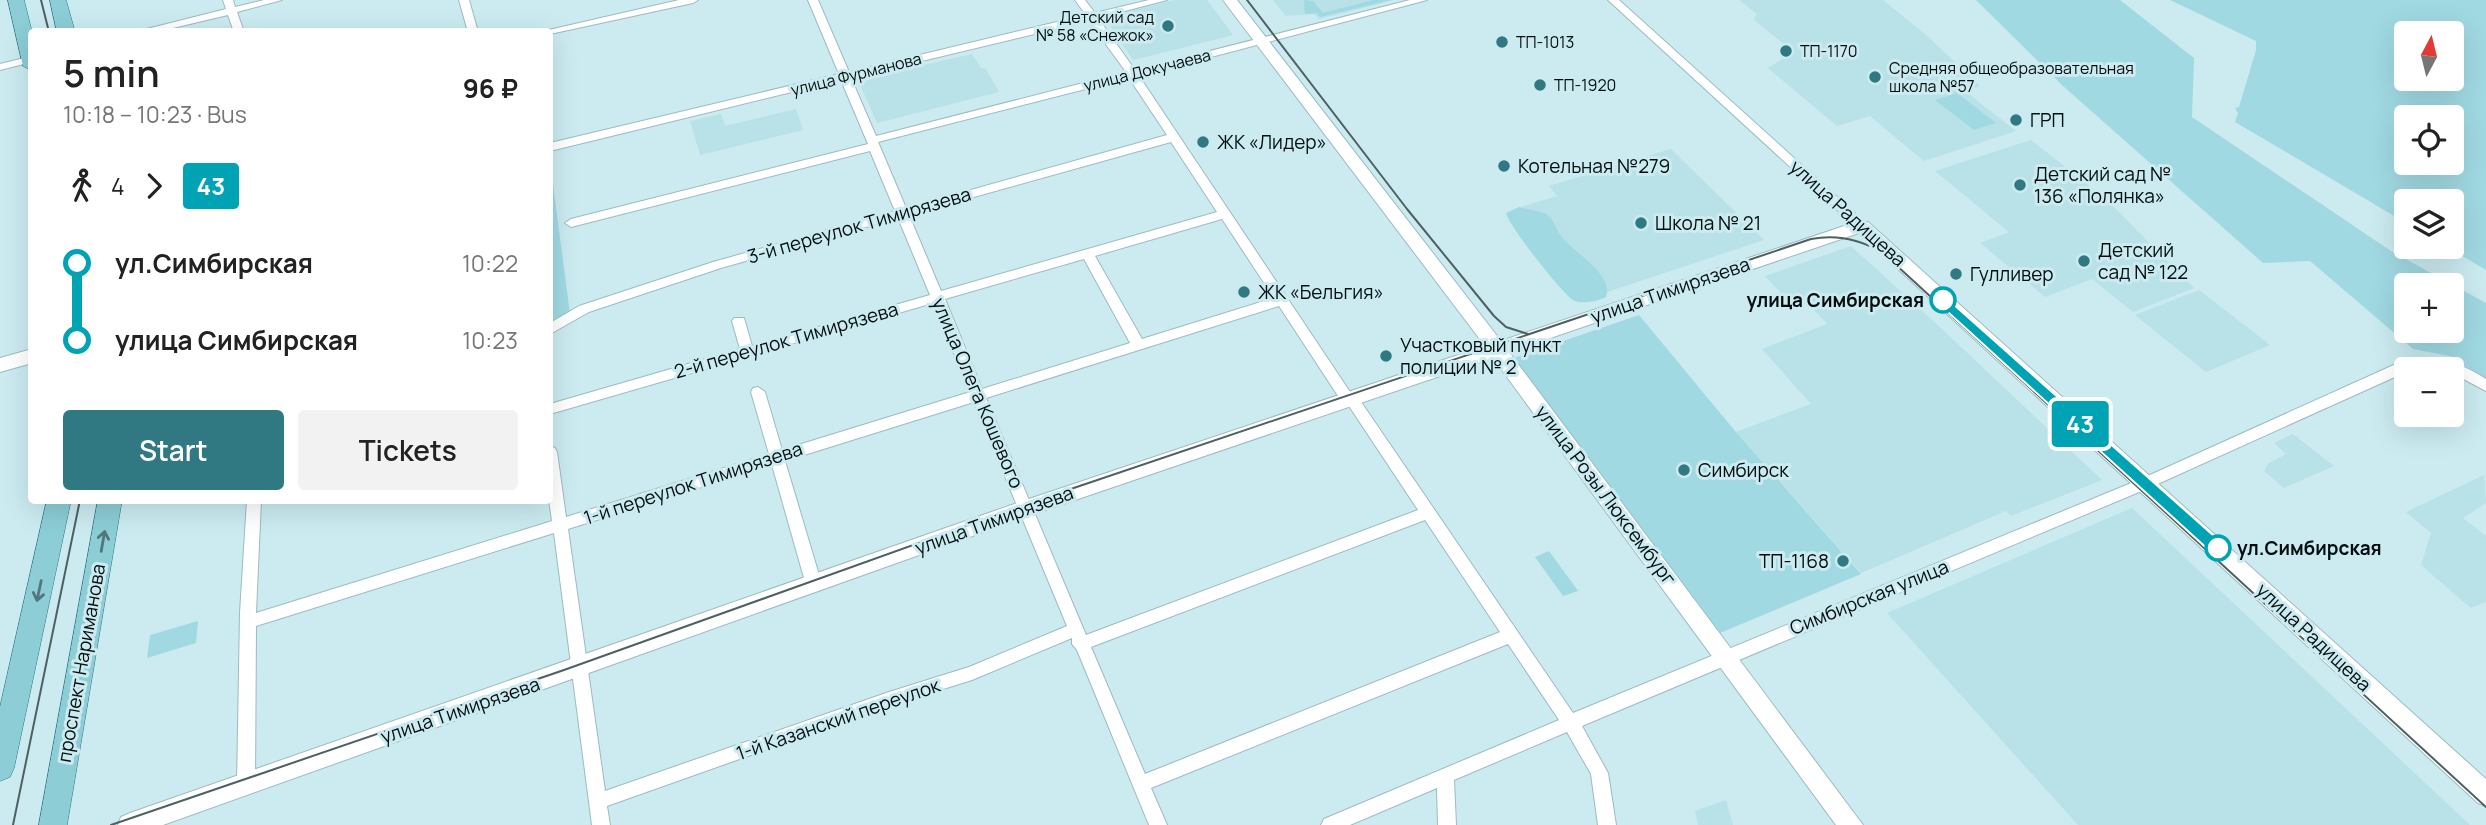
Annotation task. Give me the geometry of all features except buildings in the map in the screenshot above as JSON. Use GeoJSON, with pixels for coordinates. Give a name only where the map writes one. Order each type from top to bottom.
{"type":"FeatureCollection","features":[{"type":"Feature","properties":{"kind":"main road"},"geometry":{"type":"LineString","coordinates":[[16,0],[28,49]]}},
{"type":"Feature","properties":{"kind":"main road"},"geometry":{"type":"LineString","coordinates":[[58,0],[65,28]]}},
{"type":"Feature","properties":{"kind":"main road"},"geometry":{"type":"LineString","coordinates":[[0,768],[58,504]]}},
{"type":"Feature","properties":{"kind":"main road","name":"проспект Нариманова"},"geometry":{"type":"LineString","coordinates":[[53,825],[109,504]]}},
{"type":"Feature","properties":{"kind":"street"},"geometry":{"type":"LineString","coordinates":[[154,28],[230,5],[277,0]]}},
{"type":"Feature","properties":{"kind":"street"},"geometry":{"type":"LineString","coordinates":[[464,0],[472,28]]}},
{"type":"Feature","properties":{"kind":"street"},"geometry":{"type":"LineString","coordinates":[[553,30],[693,0]]}},
{"type":"Feature","properties":{"kind":"street","name":"улица Олега Кошевого"},"geometry":{"type":"LineString","coordinates":[[813,0],[1027,508],[1077,637],[1158,825]]}},
{"type":"Feature","properties":{"kind":"street"},"geometry":{"type":"LineString","coordinates":[[1080,0],[1132,74],[1281,301],[1570,723],[1599,773],[1607,825]]}},
{"type":"Feature","properties":{"kind":"street","name":"улица Розы Люксембург"},"geometry":{"type":"LineString","coordinates":[[1230,0],[1496,348],[1851,825]]}},
{"type":"Feature","properties":{"kind":"street","name":"улица Докучаева"},"geometry":{"type":"LineString","coordinates":[[571,223],[1422,0]]}},
{"type":"Feature","properties":{"kind":"street","name":"улица Радищева"},"geometry":{"type":"LineString","coordinates":[[1613,0],[2486,795]]}},
{"type":"Feature","properties":{"kind":"street","name":"улица Фурманова"},"geometry":{"type":"LineString","coordinates":[[553,146],[1153,1]]}},
{"type":"Feature","properties":{"kind":"street"},"geometry":{"type":"LineString","coordinates":[[230,5],[238,28]]}},
{"type":"Feature","properties":{"kind":"street"},"geometry":{"type":"LineString","coordinates":[[0,67],[28,62]]}},
{"type":"Feature","properties":{"kind":"street","name":"3-й переулок Тимирязева"},"geometry":{"type":"LineString","coordinates":[[553,327],[584,309],[640,290],[1174,137]]}},
{"type":"Feature","properties":{"kind":"street","name":"2-й переулок Тимирязева"},"geometry":{"type":"LineString","coordinates":[[553,408],[936,295],[1224,214]]}},
{"type":"Feature","properties":{"kind":"street","name":"улица Тимирязева"},"geometry":{"type":"LineString","coordinates":[[130,825],[814,586],[1027,508],[1862,226]]}},
{"type":"Feature","properties":{"kind":"street"},"geometry":{"type":"LineString","coordinates":[[1087,253],[1138,345]]}},
{"type":"Feature","properties":{"kind":"street","name":"1-й переулок Тимирязева"},"geometry":{"type":"LineString","coordinates":[[248,622],[1281,301]]}},
{"type":"Feature","properties":{"kind":"street"},"geometry":{"type":"LineString","coordinates":[[739,321],[747,351]]}},
{"type":"Feature","properties":{"kind":"street"},"geometry":{"type":"LineString","coordinates":[[0,365],[28,357]]}},
{"type":"Feature","properties":{"kind":"street","name":"Симбирская улица"},"geometry":{"type":"LineString","coordinates":[[1330,825],[1725,657],[2146,483],[2406,367],[2432,362],[2458,367],[2486,386]]}},
{"type":"Feature","properties":{"kind":"street"},"geometry":{"type":"LineString","coordinates":[[758,392],[814,586]]}},
{"type":"Feature","properties":{"kind":"street"},"geometry":{"type":"LineString","coordinates":[[553,474],[601,825]]}},
{"type":"Feature","properties":{"kind":"street"},"geometry":{"type":"LineString","coordinates":[[246,785],[248,622],[254,504]]}},
{"type":"Feature","properties":{"kind":"street","name":"1-й Казанский переулок"},"geometry":{"type":"LineString","coordinates":[[599,801],[1428,513]]}},
{"type":"Feature","properties":{"kind":"street"},"geometry":{"type":"LineString","coordinates":[[1140,784],[1511,635]]}},
{"type":"Feature","properties":{"kind":"street"},"geometry":{"type":"LineString","coordinates":[[1445,776],[1447,825]]}},
{"type":"Feature","properties":{"kind":"shaded area","name":"Детский сад № 58 «Снежок»"},"geometry":{"type":"Polygon","coordinates":[[[1175,0],[1207,0],[1233,35],[1133,60],[1104,17],[1175,0]]]}},
{"type":"Feature","properties":{"kind":"shaded area"},"geometry":{"type":"Polygon","coordinates":[[[1273,0],[1394,0],[1319,19],[1314,14],[1286,16],[1273,0]]]}},
{"type":"Feature","properties":{"kind":"shaded area"},"geometry":{"type":"Polygon","coordinates":[[[1304,0],[1313,1],[1323,13],[1373,0],[1391,0],[1320,17],[1317,13],[1305,14],[1304,0]]]}},
{"type":"Feature","properties":{"kind":"shaded area","name":"Средняя общеобразовательная школа №57"},"geometry":{"type":"Polygon","coordinates":[[[1739,0],[1883,0],[1926,35],[1980,86],[1965,91],[2016,131],[1924,161],[1870,116],[1837,126],[1768,68],[1794,52],[1754,20],[1757,14],[1739,0]]]}},
{"type":"Feature","properties":{"kind":"shaded area"},"geometry":{"type":"Polygon","coordinates":[[[1976,0],[2120,0],[2194,58],[2192,117],[2394,253],[2394,259],[2406,259],[2431,273],[2394,273],[2394,333],[2310,261],[2263,263],[2063,86],[1976,0]]]}},
{"type":"Feature","properties":{"kind":"shaded area"},"geometry":{"type":"Polygon","coordinates":[[[2170,0],[2486,0],[2486,270],[2464,257],[2464,189],[2394,189],[2394,216],[2235,122],[2238,113],[2235,108],[2239,107],[2256,50],[2256,41],[2170,0]]]}},
{"type":"Feature","properties":{"kind":"shaded area"},"geometry":{"type":"Polygon","coordinates":[[[972,54],[981,68],[986,69],[999,92],[877,123],[858,80],[972,54]]]}},
{"type":"Feature","properties":{"kind":"shaded area"},"geometry":{"type":"Polygon","coordinates":[[[1957,93],[1996,123],[1974,130],[1935,100],[1957,93]]]}},
{"type":"Feature","properties":{"kind":"shaded area"},"geometry":{"type":"Polygon","coordinates":[[[796,109],[803,130],[700,155],[690,121],[721,114],[725,126],[796,109]]]}},
{"type":"Feature","properties":{"kind":"shaded area"},"geometry":{"type":"Polygon","coordinates":[[[2031,140],[2106,199],[2194,288],[2133,312],[2092,279],[2045,297],[1980,243],[2009,232],[1935,171],[2031,140]]]}},
{"type":"Feature","properties":{"kind":"shaded area","name":"Школа № 21"},"geometry":{"type":"Polygon","coordinates":[[[1671,149],[1764,240],[1598,295],[1521,207],[1557,196],[1549,186],[1671,149]]]}},
{"type":"Feature","properties":{"kind":"shaded area"},"geometry":{"type":"Polygon","coordinates":[[[553,184],[570,314],[553,322],[553,184]]]}},
{"type":"Feature","properties":{"kind":"shaded area"},"geometry":{"type":"Polygon","coordinates":[[[1519,207],[1549,216],[1562,237],[1599,272],[1607,288],[1606,297],[1580,302],[1573,300],[1558,285],[1509,220],[1506,213],[1519,207]]]}},
{"type":"Feature","properties":{"kind":"shaded area"},"geometry":{"type":"Polygon","coordinates":[[[1851,246],[2102,480],[2011,516],[2006,511],[1861,573],[1736,432],[1811,404],[1762,349],[1827,324],[1812,308],[1784,296],[1765,276],[1851,246]]]}},
{"type":"Feature","properties":{"kind":"shaded area"},"geometry":{"type":"Polygon","coordinates":[[[2199,290],[2270,345],[2206,372],[2135,315],[2199,290]]]}},
{"type":"Feature","properties":{"kind":"shaded area"},"geometry":{"type":"Polygon","coordinates":[[[2464,291],[2486,303],[2486,380],[2464,365],[2464,357],[2413,349],[2406,343],[2464,343],[2464,291]]]}},
{"type":"Feature","properties":{"kind":"shaded area","name":"Симбирск"},"geometry":{"type":"Polygon","coordinates":[[[1639,315],[1735,431],[1861,574],[1720,633],[1514,358],[1639,315]]]}},
{"type":"Feature","properties":{"kind":"shaded area"},"geometry":{"type":"Polygon","coordinates":[[[2293,434],[2334,466],[2284,488],[2264,471],[2268,464],[2286,454],[2274,443],[2293,434]]]}},
{"type":"Feature","properties":{"kind":"shaded area"},"geometry":{"type":"Polygon","coordinates":[[[2484,475],[2486,503],[2463,518],[2486,536],[2486,602],[2471,608],[2421,565],[2431,533],[2406,512],[2484,475]]]}},
{"type":"Feature","properties":{"kind":"shaded area"},"geometry":{"type":"Polygon","coordinates":[[[2132,508],[2470,825],[2078,825],[1887,613],[2132,508]]]}},
{"type":"Feature","properties":{"kind":"shaded area"},"geometry":{"type":"Polygon","coordinates":[[[1549,551],[1578,591],[1563,596],[1535,557],[1549,551]]]}},
{"type":"Feature","properties":{"kind":"shaded area"},"geometry":{"type":"Polygon","coordinates":[[[198,621],[196,643],[147,658],[150,635],[198,621]]]}},
{"type":"Feature","properties":{"kind":"shaded area"},"geometry":{"type":"Polygon","coordinates":[[[1726,800],[1733,825],[1698,825],[1695,811],[1726,800]]]}},
{"type":"Feature","properties":{"kind":"tram line"},"geometry":{"type":"LineString","coordinates":[[41,0],[48,28]]}},
{"type":"Feature","properties":{"kind":"tram line"},"geometry":{"type":"LineString","coordinates":[[1247,0],[1407,209],[1494,316],[1506,327],[1528,334]]}},
{"type":"Feature","properties":{"kind":"tram line"},"geometry":{"type":"LineString","coordinates":[[111,825],[564,670],[1053,495],[1811,239],[1830,237],[1857,241],[1883,253],[2486,807]]}},
{"type":"Feature","properties":{"kind":"tram line"},"geometry":{"type":"LineString","coordinates":[[13,825],[79,504]]}},
{"type":"Feature","properties":{"kind":"bus line","name":"43"},"geometry":{"type":"LineString","coordinates":[[1943,300],[2218,548]]}},
{"type":"Feature","properties":{"kind":"place","name":"Детский сад № 58 «Снежок»"},"geometry":{"type":"Point","coordinates":[1168,26]}},
{"type":"Feature","properties":{"kind":"place","name":"ТП-1013"},"geometry":{"type":"Point","coordinates":[1502,42]}},
{"type":"Feature","properties":{"kind":"place","name":"ТП-1170"},"geometry":{"type":"Point","coordinates":[1786,51]}},
{"type":"Feature","properties":{"kind":"place","name":"Средняя общеобразовательная школа №57"},"geometry":{"type":"Point","coordinates":[1875,77]}},
{"type":"Feature","properties":{"kind":"place","name":"ТП-1920"},"geometry":{"type":"Point","coordinates":[1540,85]}},
{"type":"Feature","properties":{"kind":"place","name":"ГРП"},"geometry":{"type":"Point","coordinates":[2016,120]}},
{"type":"Feature","properties":{"kind":"place","name":"ЖК «Лидер»"},"geometry":{"type":"Point","coordinates":[1203,142]}},
{"type":"Feature","properties":{"kind":"place","name":"Котельная №279"},"geometry":{"type":"Point","coordinates":[1504,166]}},
{"type":"Feature","properties":{"kind":"place","name":"Детский сад № 136 «Полянка»"},"geometry":{"type":"Point","coordinates":[2020,185]}},
{"type":"Feature","properties":{"kind":"place","name":"Школа № 21"},"geometry":{"type":"Point","coordinates":[1641,223]}},
{"type":"Feature","properties":{"kind":"place","name":"Детский сад № 122"},"geometry":{"type":"Point","coordinates":[2084,261]}},
{"type":"Feature","properties":{"kind":"place","name":"Гулливер"},"geometry":{"type":"Point","coordinates":[1956,274]}},
{"type":"Feature","properties":{"kind":"place","name":"ЖК «Бельгия»"},"geometry":{"type":"Point","coordinates":[1244,292]}},
{"type":"Feature","properties":{"kind":"place","name":"улица Симбирская"},"geometry":{"type":"Point","coordinates":[1943,300]}},
{"type":"Feature","properties":{"kind":"place","name":"Участковый пункт полиции № 2"},"geometry":{"type":"Point","coordinates":[1386,356]}},
{"type":"Feature","properties":{"kind":"place","name":"Симбирск"},"geometry":{"type":"Point","coordinates":[1684,470]}},
{"type":"Feature","properties":{"kind":"place","name":"ул.Симбирская"},"geometry":{"type":"Point","coordinates":[2218,548]}},
{"type":"Feature","properties":{"kind":"place","name":"ТП-1168"},"geometry":{"type":"Point","coordinates":[1843,561]}}]}
